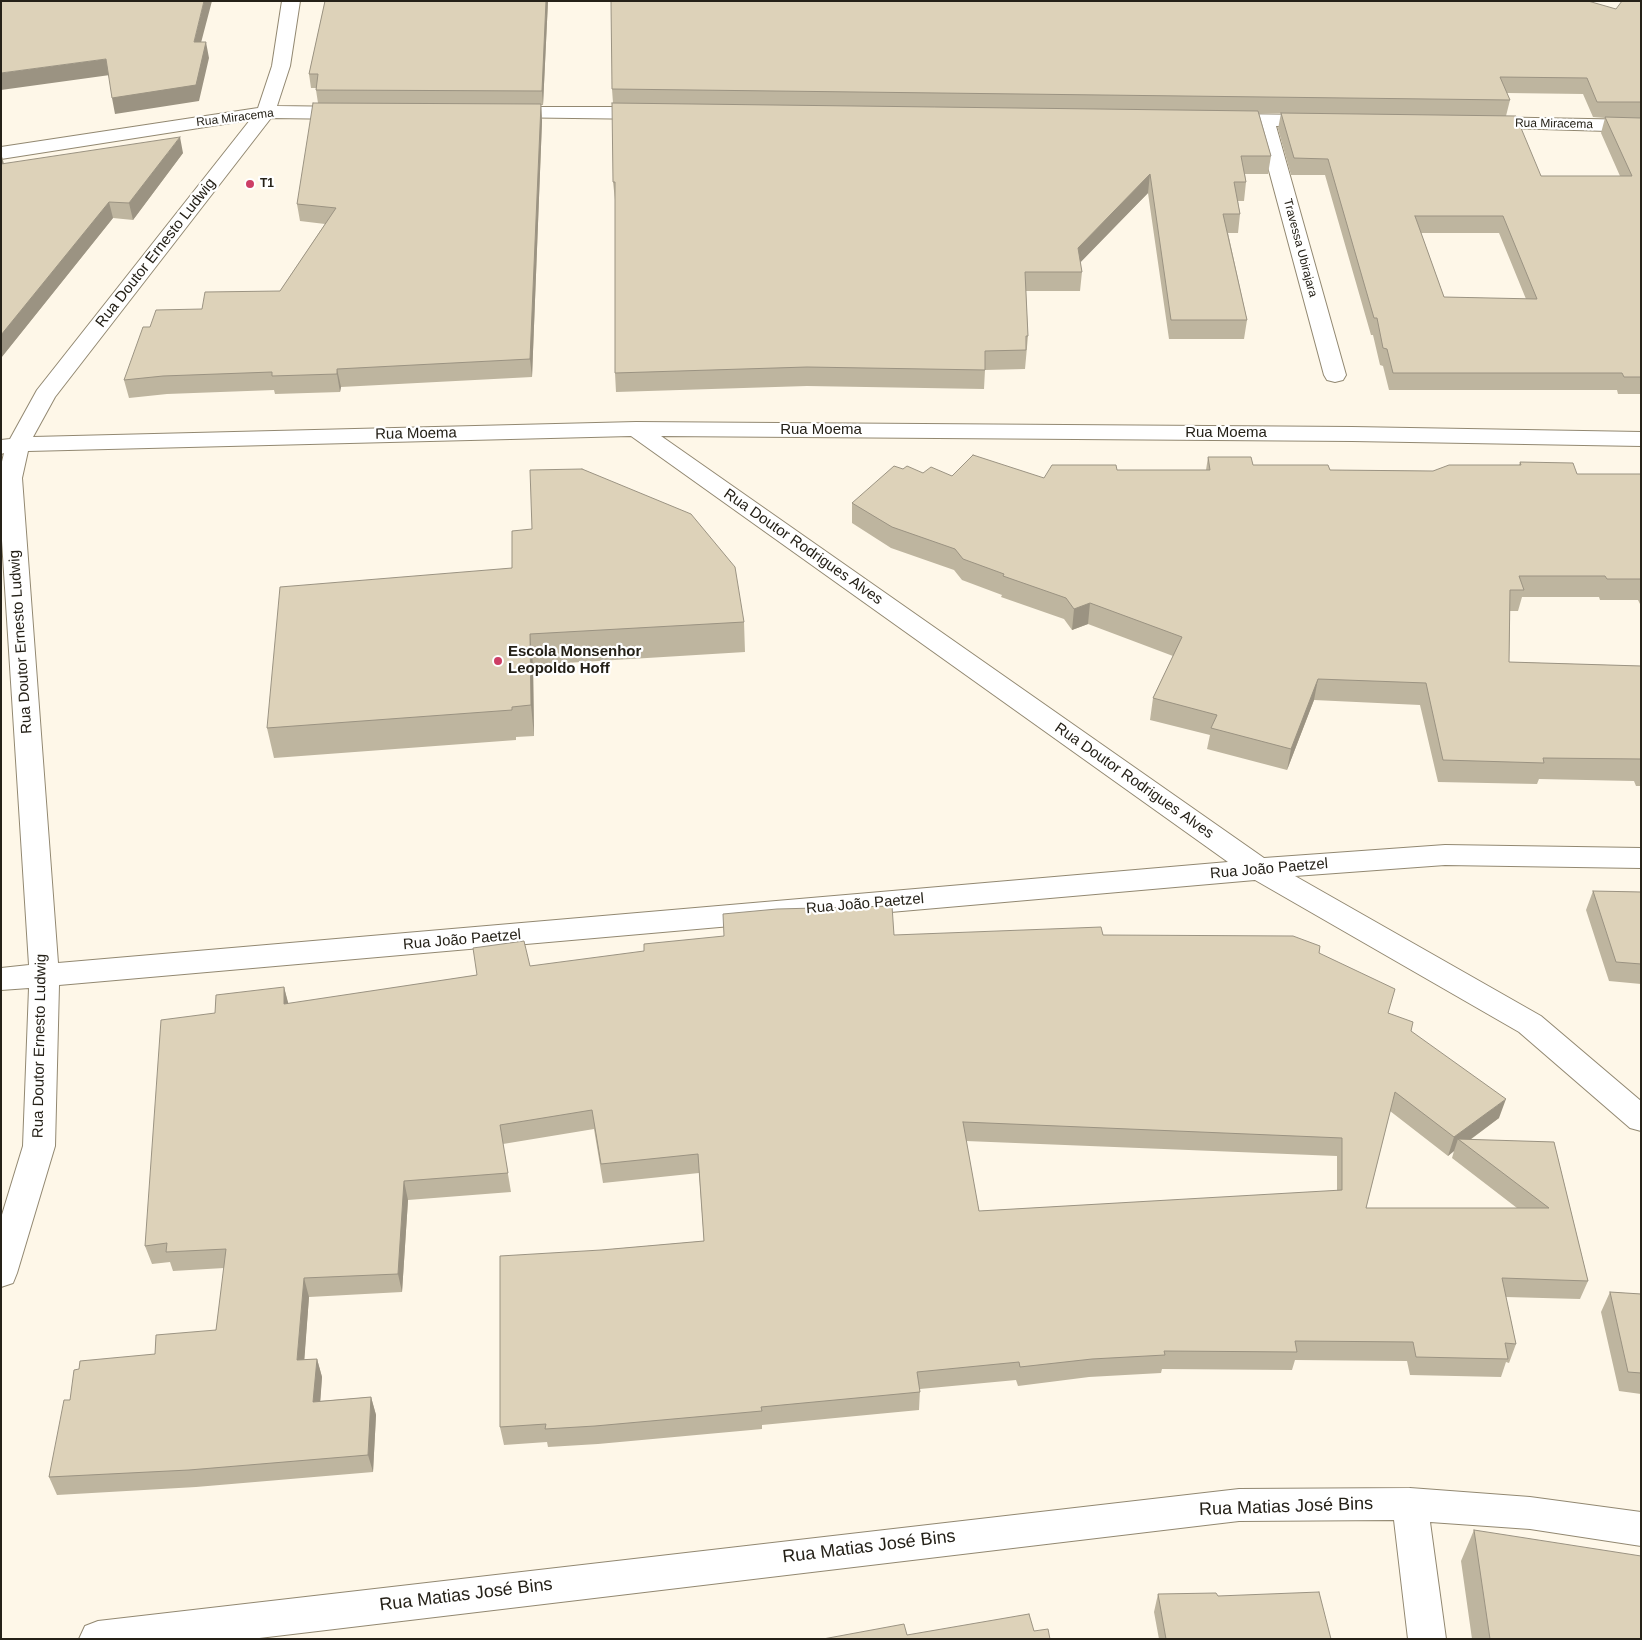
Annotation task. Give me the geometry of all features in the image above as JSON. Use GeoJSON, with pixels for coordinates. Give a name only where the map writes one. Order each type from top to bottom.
{"type":"FeatureCollection","features":[{"type":"Feature","properties":{"kind":"street","name":"Rua Doutor Ernesto Ludwig"},"geometry":{"type":"LineString","coordinates":[[1,1273],[39,1146],[44,977],[10,478],[10,445],[45,395],[266,112],[281,66],[291,1]]}},
{"type":"Feature","properties":{"kind":"street","name":"Rua Miracema"},"geometry":{"type":"LineString","coordinates":[[1,153],[266,112],[365,112]]}},
{"type":"Feature","properties":{"kind":"street"},"geometry":{"type":"LineString","coordinates":[[484,113],[672,113]]}},
{"type":"Feature","properties":{"kind":"street"},"geometry":{"type":"LineString","coordinates":[[1206,120],[1335,121]]}},
{"type":"Feature","properties":{"kind":"street","name":"Travessa Ubirajara"},"geometry":{"type":"LineString","coordinates":[[1266,120],[1335,375]]}},
{"type":"Feature","properties":{"kind":"street","name":"Rua Miracema"},"geometry":{"type":"LineString","coordinates":[[1463,123],[1641,126]]}},
{"type":"Feature","properties":{"kind":"street","name":"Rua Moema"},"geometry":{"type":"LineString","coordinates":[[10,445],[636,429],[1352,434],[1641,439]]}},
{"type":"Feature","properties":{"kind":"street","name":"Rua Doutor Rodrigues Alves"},"geometry":{"type":"LineString","coordinates":[[636,429],[1259,869],[1530,1024],[1641,1118]]}},
{"type":"Feature","properties":{"kind":"street","name":"Rua João Paetzel"},"geometry":{"type":"LineString","coordinates":[[1,980],[1259,869],[1444,855],[1641,858]]}},
{"type":"Feature","properties":{"kind":"street"},"geometry":{"type":"LineString","coordinates":[[1410,1504],[1427,1639]]}},
{"type":"Feature","properties":{"kind":"street","name":"Rua Matias José Bins"},"geometry":{"type":"LineString","coordinates":[[98,1639],[1239,1505],[1410,1504],[1530,1513],[1641,1529]]}},
{"type":"Feature","properties":{"kind":"building"},"geometry":{"type":"Polygon","coordinates":[[[1,1],[204,1],[194,42],[206,42],[196,85],[112,98],[106,59],[1,73],[1,1]]]}},
{"type":"Feature","properties":{"kind":"building"},"geometry":{"type":"Polygon","coordinates":[[[325,1],[546,1],[542,91],[316,90],[318,74],[309,74],[325,1]]]}},
{"type":"Feature","properties":{"kind":"building"},"geometry":{"type":"Polygon","coordinates":[[[611,1],[1588,1],[1616,9],[1622,1],[1641,1],[1641,102],[1597,102],[1587,78],[1500,77],[1510,100],[612,89],[611,1]]]}},
{"type":"Feature","properties":{"kind":"building"},"geometry":{"type":"Polygon","coordinates":[[[313,103],[541,104],[530,359],[337,369],[337,374],[272,376],[272,372],[163,376],[124,380],[143,327],[150,327],[156,310],[202,309],[205,292],[280,291],[336,208],[297,204],[313,103]]]}},
{"type":"Feature","properties":{"kind":"building"},"geometry":{"type":"Polygon","coordinates":[[[612,103],[1258,111],[1271,156],[1241,156],[1246,182],[1234,182],[1240,214],[1223,214],[1247,320],[1171,320],[1150,174],[1078,248],[1082,272],[1025,272],[1028,336],[1026,336],[1026,350],[985,351],[985,370],[807,367],[615,373],[615,182],[613,182],[612,103]]]}},
{"type":"Feature","properties":{"kind":"building"},"geometry":{"type":"Polygon","coordinates":[[[1281,113],[1516,116],[1541,176],[1632,176],[1605,117],[1641,118],[1641,377],[1624,377],[1622,373],[1393,373],[1387,349],[1383,348],[1377,318],[1374,318],[1328,159],[1294,158],[1281,113]],[[1415,216],[1444,297],[1537,299],[1503,216],[1415,216]]]}},
{"type":"Feature","properties":{"kind":"building"},"geometry":{"type":"Polygon","coordinates":[[[180,137],[129,203],[109,202],[1,335],[1,164],[180,137]]]}},
{"type":"Feature","properties":{"kind":"building"},"geometry":{"type":"Polygon","coordinates":[[[973,455],[1044,478],[1052,465],[1116,465],[1117,470],[1210,470],[1208,457],[1251,457],[1253,465],[1328,465],[1330,470],[1433,471],[1449,465],[1521,465],[1520,462],[1573,463],[1577,474],[1641,474],[1641,579],[1607,579],[1605,576],[1519,576],[1524,590],[1510,590],[1509,662],[1641,666],[1641,759],[1543,758],[1544,763],[1443,760],[1426,683],[1318,679],[1291,749],[1211,728],[1217,715],[1153,698],[1182,637],[1090,603],[1074,609],[1066,598],[1003,576],[1004,574],[963,559],[955,549],[892,527],[852,503],[894,466],[903,469],[907,466],[923,473],[931,467],[952,476],[973,455]]]}},
{"type":"Feature","properties":{"kind":"building"},"geometry":{"type":"Polygon","coordinates":[[[582,469],[691,514],[735,567],[744,622],[530,634],[531,705],[512,707],[512,710],[267,728],[280,587],[512,568],[512,531],[532,529],[530,470],[582,469]]]}},
{"type":"Feature","properties":{"kind":"building"},"geometry":{"type":"Polygon","coordinates":[[[1593,891],[1641,892],[1641,964],[1616,962],[1593,891]]]}},
{"type":"Feature","properties":{"kind":"building"},"geometry":{"type":"Polygon","coordinates":[[[892,906],[894,935],[1101,927],[1103,935],[1293,936],[1320,946],[1319,953],[1395,989],[1388,1013],[1413,1022],[1411,1031],[1506,1099],[1454,1137],[1395,1092],[1366,1208],[1549,1208],[1458,1139],[1554,1142],[1588,1281],[1502,1278],[1516,1344],[1505,1343],[1508,1359],[1416,1357],[1413,1342],[1295,1341],[1297,1352],[1164,1351],[1165,1355],[1092,1359],[1020,1367],[1019,1362],[917,1372],[920,1392],[761,1407],[762,1411],[595,1426],[545,1429],[546,1424],[500,1427],[500,1256],[704,1241],[698,1154],[601,1164],[592,1110],[500,1125],[508,1173],[404,1181],[398,1274],[304,1278],[297,1360],[317,1359],[313,1402],[371,1397],[368,1455],[189,1470],[49,1477],[64,1400],[70,1400],[74,1370],[79,1369],[80,1361],[155,1354],[156,1335],[216,1330],[226,1249],[166,1252],[167,1243],[145,1246],[161,1020],[215,1013],[216,995],[284,987],[284,1004],[477,975],[473,948],[524,941],[530,966],[644,951],[644,944],[724,936],[723,914],[777,909],[892,906]],[[963,1122],[979,1211],[1342,1190],[1342,1138],[963,1122]]]}},
{"type":"Feature","properties":{"kind":"building"},"geometry":{"type":"Polygon","coordinates":[[[1610,1292],[1641,1294],[1641,1373],[1628,1372],[1610,1292]]]}},
{"type":"Feature","properties":{"kind":"building"},"geometry":{"type":"Polygon","coordinates":[[[1474,1530],[1641,1556],[1641,1639],[1490,1639],[1474,1530]]]}},
{"type":"Feature","properties":{"kind":"building"},"geometry":{"type":"Polygon","coordinates":[[[1319,1592],[1331,1639],[1166,1639],[1158,1594],[1216,1593],[1218,1596],[1319,1592]]]}},
{"type":"Feature","properties":{"kind":"building"},"geometry":{"type":"Polygon","coordinates":[[[1029,1614],[1034,1631],[1048,1629],[1050,1639],[823,1639],[904,1624],[907,1635],[1029,1614]]]}},
{"type":"Feature","properties":{"kind":"place","name":"T1"},"geometry":{"type":"Point","coordinates":[250,184]}},
{"type":"Feature","properties":{"kind":"place","name":"Escola Monsenhor Leopoldo Hoff"},"geometry":{"type":"Point","coordinates":[498,661]}}]}
